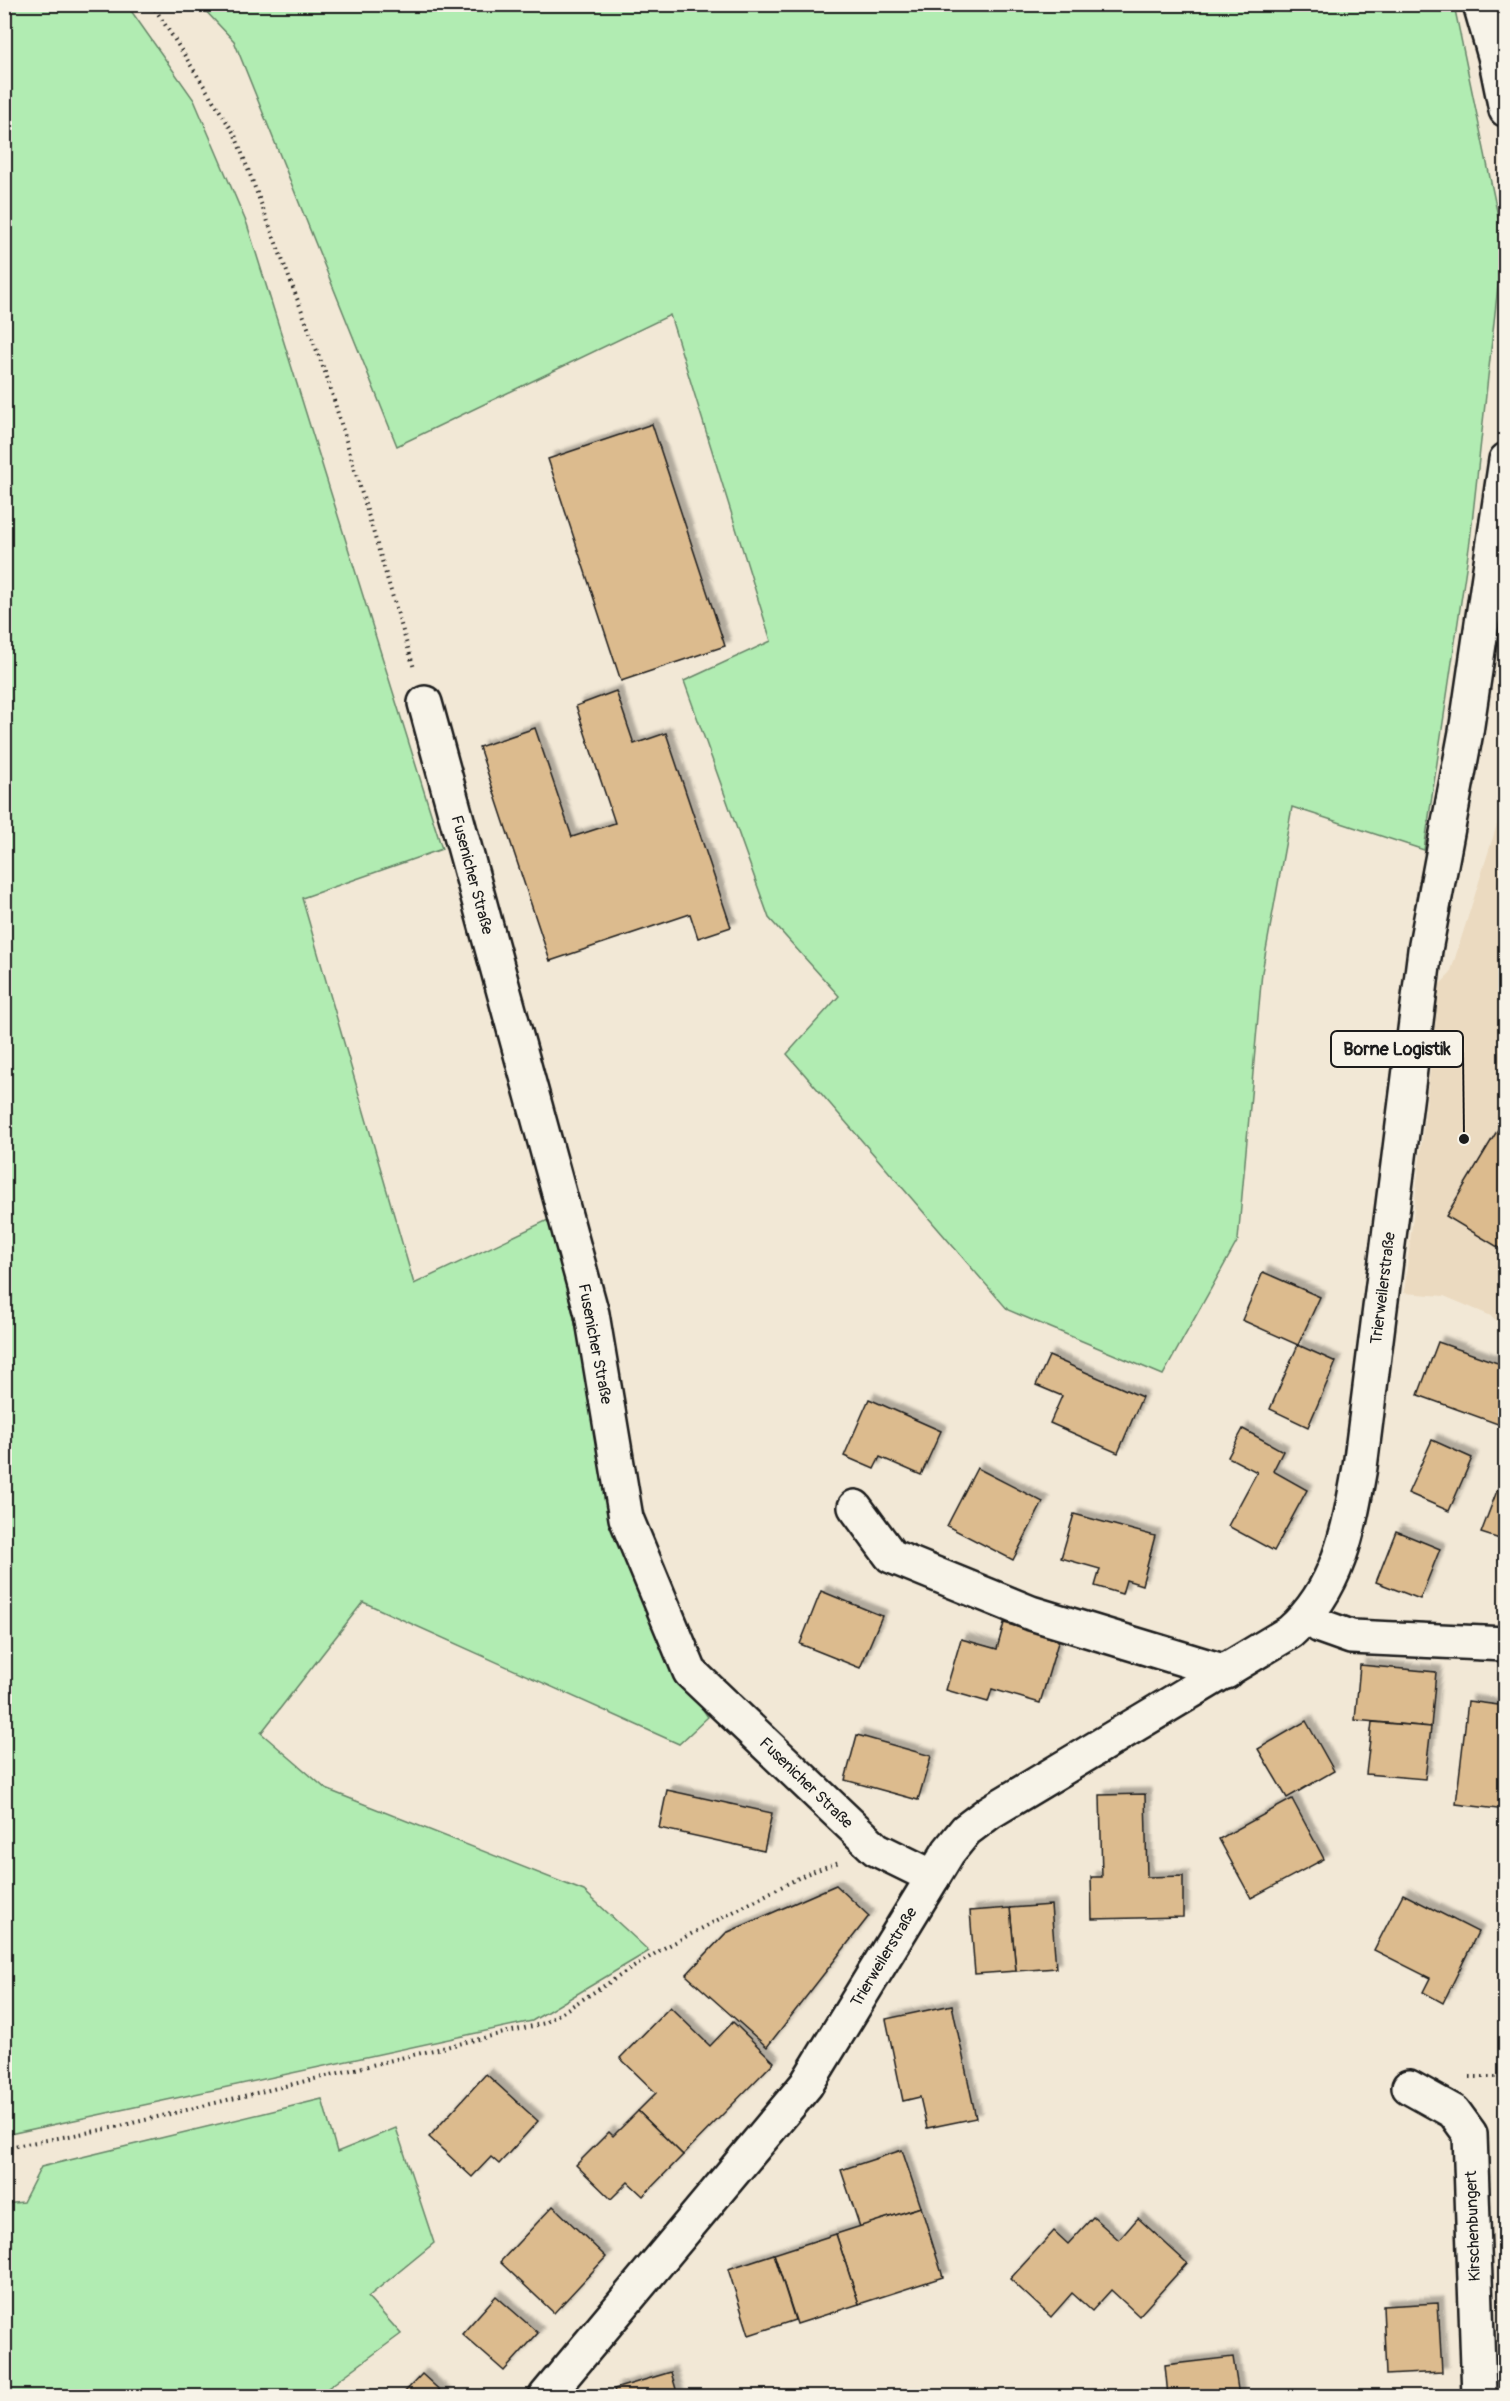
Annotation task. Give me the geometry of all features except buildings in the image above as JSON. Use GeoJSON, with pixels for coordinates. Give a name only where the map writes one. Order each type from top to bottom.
{"type":"FeatureCollection","features":[{"type":"Feature","properties":{"kind":"street"},"geometry":{"type":"LineString","coordinates":[[1480,4],[1495,56],[1506,110]]}},
{"type":"Feature","properties":{"kind":"street","name":"Trierweilerstraße"},"geometry":{"type":"LineString","coordinates":[[546,2397],[806,2085],[949,1851],[966,1830],[990,1812],[1290,1632],[1309,1616],[1332,1578],[1344,1547],[1360,1467],[1425,950],[1466,732],[1506,460]]}},
{"type":"Feature","properties":{"kind":"street","name":"Fusenicher Straße"},"geometry":{"type":"LineString","coordinates":[[425,703],[592,1314],[626,1518],[690,1672],[876,1849],[933,1877]]}},
{"type":"Feature","properties":{"kind":"street"},"geometry":{"type":"LineString","coordinates":[[855,1507],[891,1556],[1031,1613],[1226,1672]]}},
{"type":"Feature","properties":{"kind":"street"},"geometry":{"type":"LineString","coordinates":[[1309,1616],[1320,1626],[1351,1638],[1506,1644]]}},
{"type":"Feature","properties":{"kind":"street","name":"Kirschenbungert"},"geometry":{"type":"LineString","coordinates":[[1409,2087],[1454,2112],[1470,2134],[1479,2397]]}},
{"type":"Feature","properties":{"kind":"path"},"geometry":{"type":"LineString","coordinates":[[152,4],[235,135],[328,380],[425,703]]}},
{"type":"Feature","properties":{"kind":"path"},"geometry":{"type":"LineString","coordinates":[[4,2148],[112,2128],[545,2023],[664,1948],[748,1902],[806,1874],[876,1849]]}},
{"type":"Feature","properties":{"kind":"path"},"geometry":{"type":"LineString","coordinates":[[1461,2077],[1506,2077]]}},
{"type":"Feature","properties":{"kind":"shaded area"},"geometry":{"type":"Polygon","coordinates":[[[1505,809],[1505,1326],[1489,1315],[1444,1296],[1404,1293],[1440,984],[1450,974],[1500,815],[1505,809]]]}},
{"type":"Feature","properties":{"kind":"green space"},"geometry":{"type":"Polygon","coordinates":[[[4,5],[127,5],[194,100],[247,224],[442,849],[302,898],[414,1284],[552,1218],[620,1529],[671,1662],[708,1717],[679,1744],[363,1602],[261,1733],[326,1789],[584,1891],[649,1951],[532,2021],[5,2135],[4,5]]]}},
{"type":"Feature","properties":{"kind":"green space"},"geometry":{"type":"Polygon","coordinates":[[[200,5],[1454,5],[1503,240],[1470,541],[1424,850],[1292,807],[1262,972],[1238,1240],[1163,1375],[1008,1310],[787,1054],[839,996],[769,918],[684,681],[771,641],[670,315],[397,446],[234,41],[200,5]]]}},
{"type":"Feature","properties":{"kind":"green space"},"geometry":{"type":"Polygon","coordinates":[[[322,2099],[337,2152],[396,2128],[434,2243],[368,2297],[401,2334],[317,2396],[5,2396],[5,2204],[23,2202],[41,2167],[322,2099]]]}},
{"type":"Feature","properties":{"kind":"place","name":"Borne Logistik"},"geometry":{"type":"Point","coordinates":[1464,1139]}}]}
